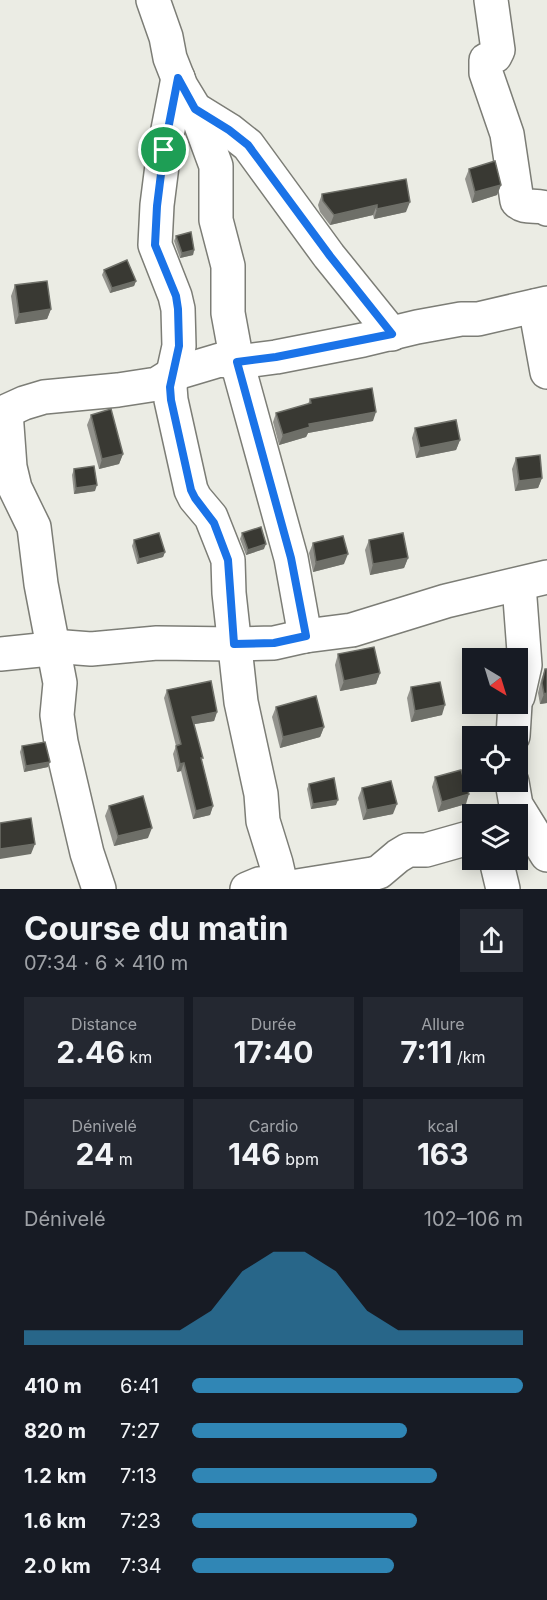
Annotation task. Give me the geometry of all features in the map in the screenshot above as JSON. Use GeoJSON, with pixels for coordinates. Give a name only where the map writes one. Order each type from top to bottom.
{"type":"FeatureCollection","features":[{"type":"Feature","properties":{"kind":"street"},"geometry":{"type":"LineString","coordinates":[[153,0],[166,37],[170,58],[195,109],[216,166],[216,220],[228,266],[228,312],[237,362],[291,558],[306,636]]}},
{"type":"Feature","properties":{"kind":"street"},"geometry":{"type":"LineString","coordinates":[[491,0],[498,50],[495,56],[486,60],[486,73],[505,124],[517,201],[523,206],[547,209]]}},
{"type":"Feature","properties":{"kind":"street"},"geometry":{"type":"LineString","coordinates":[[178,78],[164,150],[155,245],[176,296],[178,309],[179,346],[170,387],[171,400],[191,490],[214,523],[228,560],[241,702],[261,794],[263,821],[282,887]]}},
{"type":"Feature","properties":{"kind":"street"},"geometry":{"type":"LineString","coordinates":[[195,109],[248,145],[330,256],[392,334]]}},
{"type":"Feature","properties":{"kind":"street"},"geometry":{"type":"LineString","coordinates":[[99,889],[87,853],[61,742],[57,715],[60,682],[37,556],[34,526],[15,489],[3,413],[44,397],[158,384],[173,374],[220,360],[237,362],[276,357],[417,327],[461,319],[478,319],[541,304],[547,372]]}},
{"type":"Feature","properties":{"kind":"street"},"geometry":{"type":"LineString","coordinates":[[0,654],[40,650],[52,646],[91,649],[157,643],[274,643],[352,630],[446,601],[533,581],[527,648]]}},
{"type":"Feature","properties":{"kind":"street"},"geometry":{"type":"LineString","coordinates":[[512,800],[547,855]]}},
{"type":"Feature","properties":{"kind":"street"},"geometry":{"type":"LineString","coordinates":[[247,889],[259,884],[270,883],[291,887],[372,874],[408,850],[426,849],[462,840]]}},
{"type":"Feature","properties":{"kind":"street"},"geometry":{"type":"LineString","coordinates":[[498,870],[503,889]]}},
{"type":"Feature","properties":{"kind":"building"},"geometry":{"type":"Polygon","coordinates":[[[495,161],[501,185],[475,192],[469,169],[495,161]]]}},
{"type":"Feature","properties":{"kind":"building"},"geometry":{"type":"Polygon","coordinates":[[[406,179],[410,202],[377,209],[377,205],[334,215],[323,201],[322,194],[406,179]]]}},
{"type":"Feature","properties":{"kind":"building"},"geometry":{"type":"Polygon","coordinates":[[[191,232],[194,250],[182,253],[176,236],[191,232]]]}},
{"type":"Feature","properties":{"kind":"building"},"geometry":{"type":"Polygon","coordinates":[[[127,260],[136,281],[112,288],[104,270],[127,260]]]}},
{"type":"Feature","properties":{"kind":"building"},"geometry":{"type":"Polygon","coordinates":[[[47,281],[51,309],[19,314],[15,285],[47,281]]]}},
{"type":"Feature","properties":{"kind":"building"},"geometry":{"type":"Polygon","coordinates":[[[372,388],[376,412],[309,424],[310,427],[283,435],[276,413],[311,403],[310,399],[372,388]]]}},
{"type":"Feature","properties":{"kind":"building"},"geometry":{"type":"Polygon","coordinates":[[[111,409],[123,454],[102,459],[91,415],[111,409]]]}},
{"type":"Feature","properties":{"kind":"building"},"geometry":{"type":"Polygon","coordinates":[[[456,420],[460,440],[420,448],[415,428],[456,420]]]}},
{"type":"Feature","properties":{"kind":"building"},"geometry":{"type":"Polygon","coordinates":[[[540,455],[542,478],[519,481],[516,458],[540,455]]]}},
{"type":"Feature","properties":{"kind":"building"},"geometry":{"type":"Polygon","coordinates":[[[94,466],[97,485],[76,488],[74,469],[94,466]]]}},
{"type":"Feature","properties":{"kind":"building"},"geometry":{"type":"Polygon","coordinates":[[[261,527],[266,544],[248,550],[242,533],[261,527]]]}},
{"type":"Feature","properties":{"kind":"building"},"geometry":{"type":"Polygon","coordinates":[[[159,533],[165,552],[139,559],[134,540],[159,533]]]}},
{"type":"Feature","properties":{"kind":"building"},"geometry":{"type":"Polygon","coordinates":[[[403,533],[408,558],[373,564],[369,540],[403,533]]]}},
{"type":"Feature","properties":{"kind":"building"},"geometry":{"type":"Polygon","coordinates":[[[343,536],[348,554],[316,562],[313,543],[343,536]]]}},
{"type":"Feature","properties":{"kind":"building"},"geometry":{"type":"Polygon","coordinates":[[[374,647],[380,673],[344,681],[338,654],[374,647]]]}},
{"type":"Feature","properties":{"kind":"building"},"geometry":{"type":"Polygon","coordinates":[[[545,669],[547,669],[547,693],[544,694],[542,683],[545,669]]]}},
{"type":"Feature","properties":{"kind":"building"},"geometry":{"type":"Polygon","coordinates":[[[211,681],[217,712],[192,717],[213,806],[196,811],[184,763],[180,764],[176,746],[181,744],[167,690],[211,681]]]}},
{"type":"Feature","properties":{"kind":"building"},"geometry":{"type":"Polygon","coordinates":[[[440,682],[445,705],[415,711],[411,687],[440,682]]]}},
{"type":"Feature","properties":{"kind":"building"},"geometry":{"type":"Polygon","coordinates":[[[316,696],[324,727],[283,737],[276,707],[316,696]]]}},
{"type":"Feature","properties":{"kind":"building"},"geometry":{"type":"Polygon","coordinates":[[[45,742],[50,762],[26,766],[22,746],[45,742]]]}},
{"type":"Feature","properties":{"kind":"building"},"geometry":{"type":"Polygon","coordinates":[[[461,770],[462,792],[469,794],[442,802],[435,777],[461,770]]]}},
{"type":"Feature","properties":{"kind":"building"},"geometry":{"type":"Polygon","coordinates":[[[334,778],[338,800],[313,804],[309,784],[334,778]]]}},
{"type":"Feature","properties":{"kind":"building"},"geometry":{"type":"Polygon","coordinates":[[[391,781],[397,804],[367,810],[362,788],[391,781]]]}},
{"type":"Feature","properties":{"kind":"building"},"geometry":{"type":"Polygon","coordinates":[[[143,796],[152,828],[118,836],[109,806],[143,796]]]}},
{"type":"Feature","properties":{"kind":"building"},"geometry":{"type":"Polygon","coordinates":[[[31,818],[35,844],[0,849],[0,823],[31,818]]]}},
{"type":"Feature","properties":{"kind":"route"},"geometry":{"type":"LineString","coordinates":[[178,78],[195,109],[248,145],[330,256],[392,334],[276,357],[237,362],[291,558],[306,636],[274,643],[234,644],[228,560],[211,517],[191,490],[171,400],[170,387],[179,346],[178,309],[176,296],[155,245],[164,150],[178,78]]}}]}
